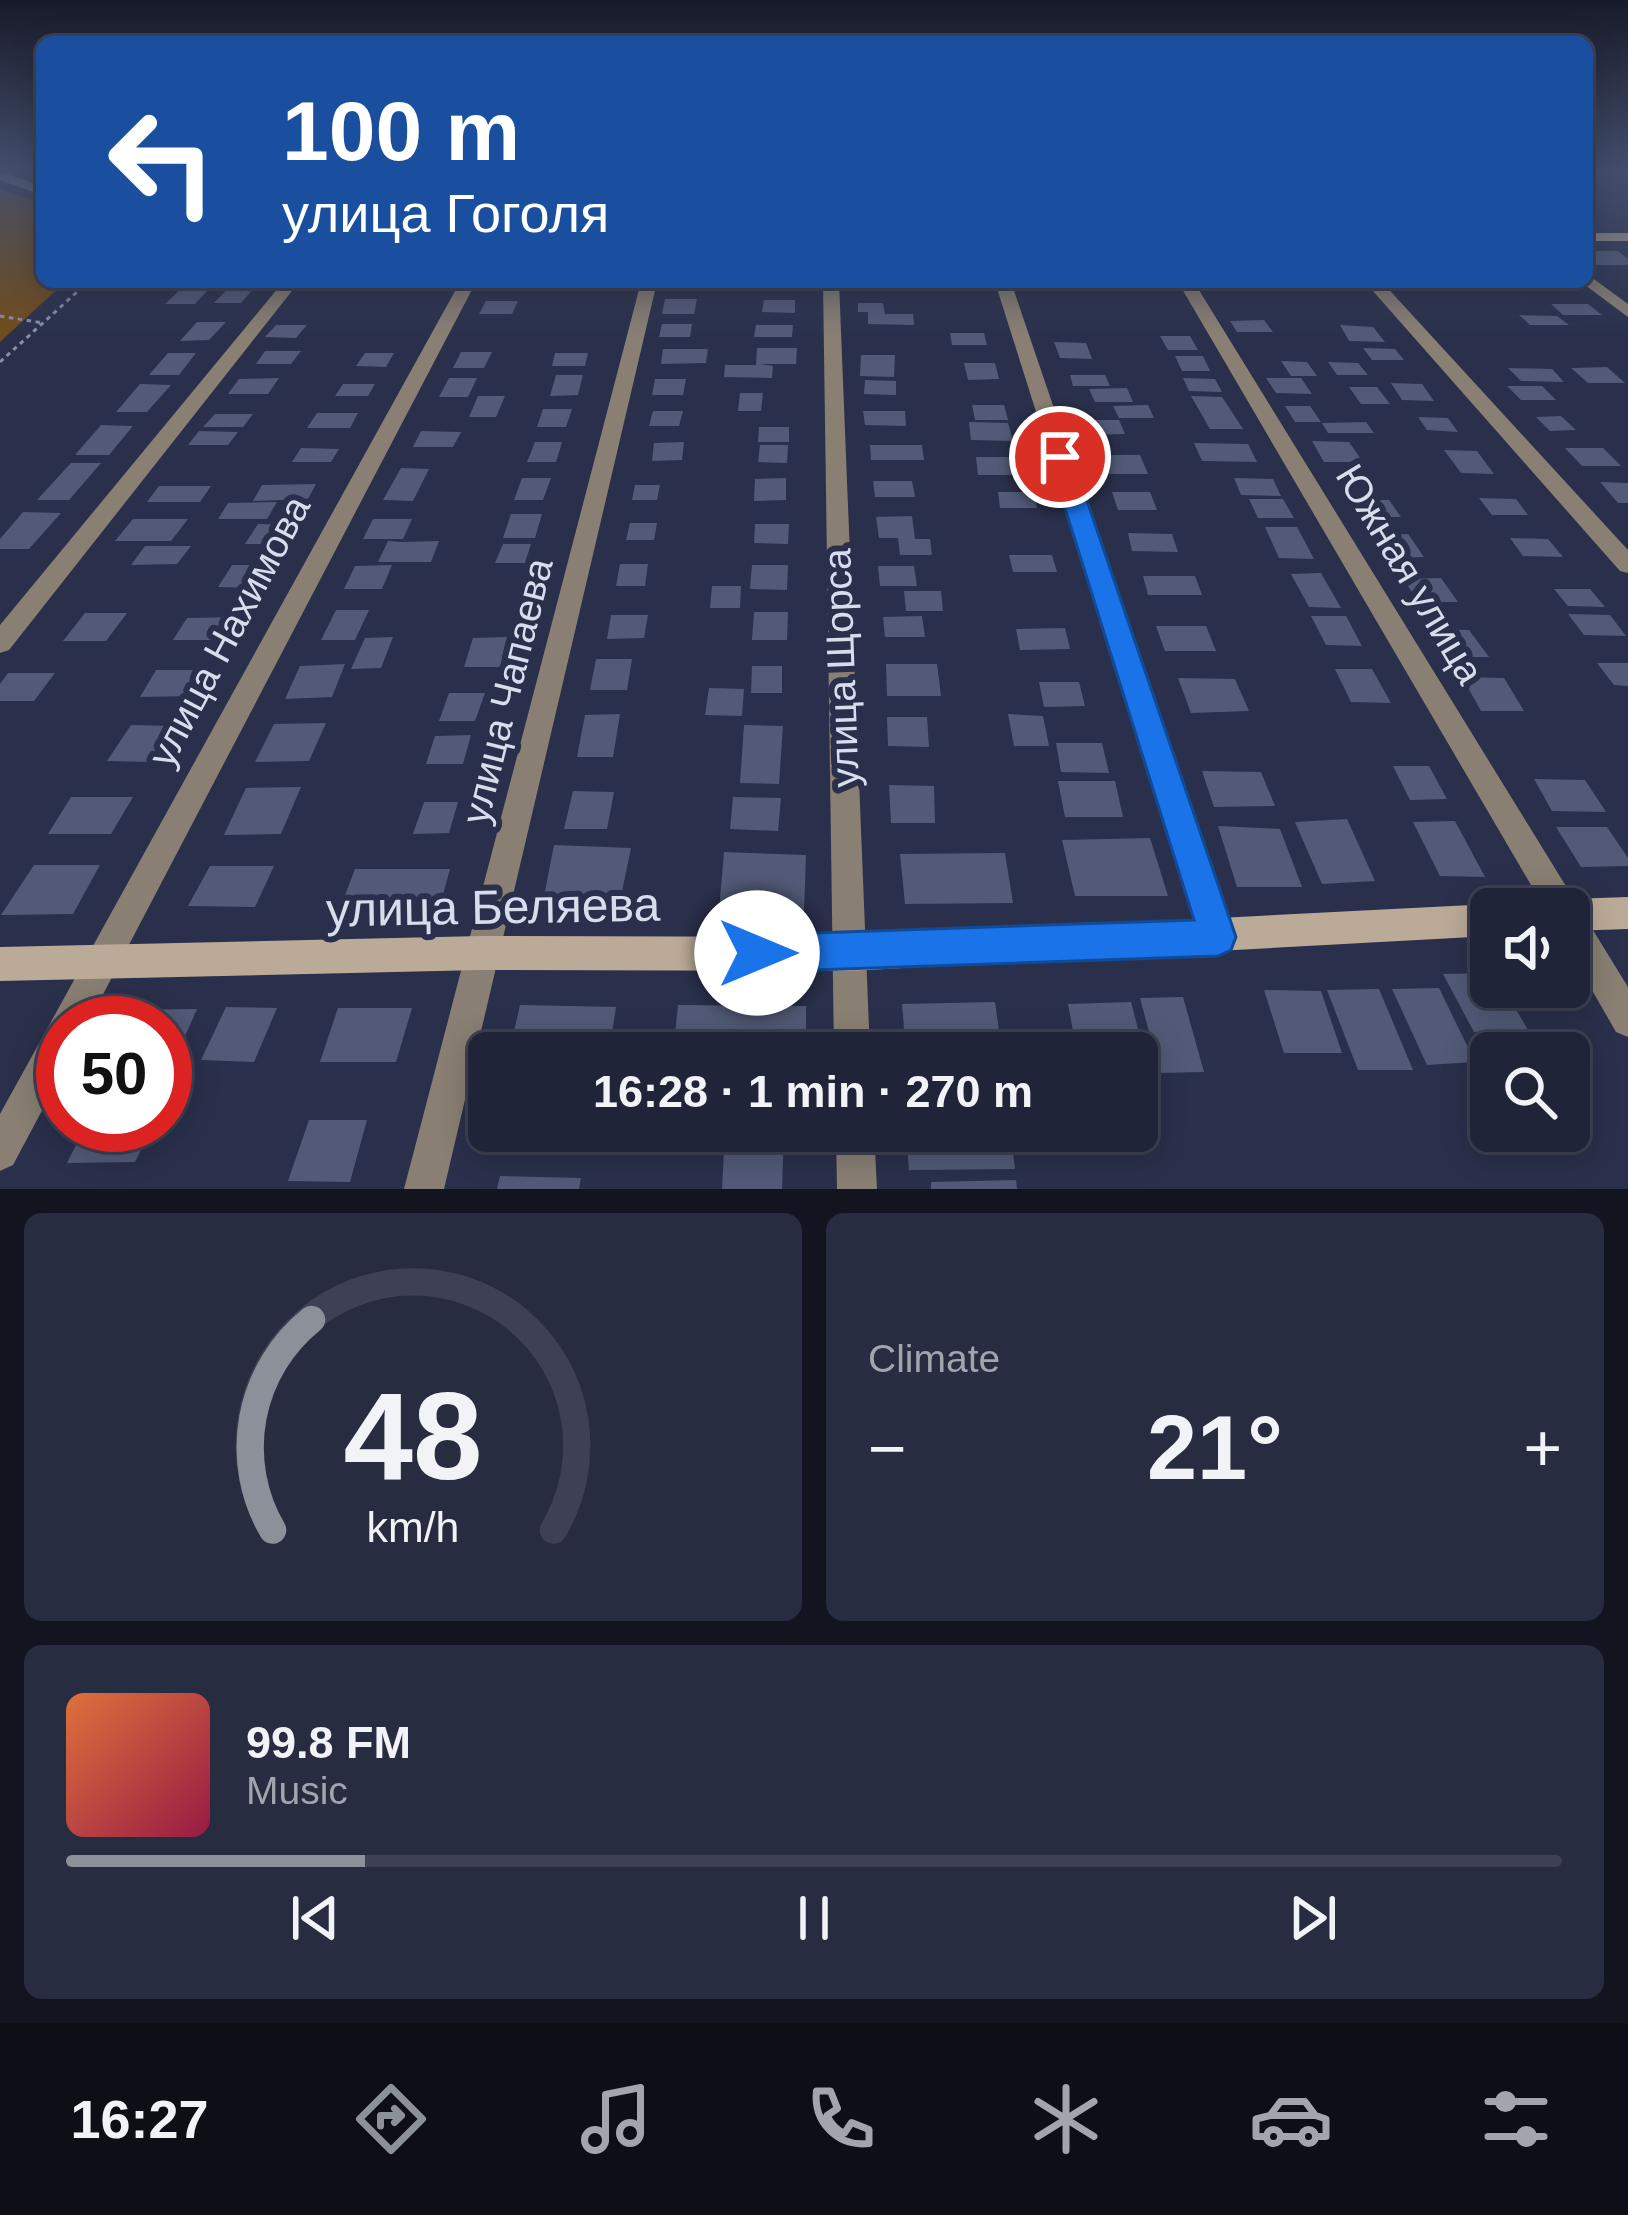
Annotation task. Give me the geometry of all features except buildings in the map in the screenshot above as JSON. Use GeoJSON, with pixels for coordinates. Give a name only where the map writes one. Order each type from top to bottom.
{"type":"FeatureCollection","features":[{"type":"Feature","properties":{"kind":"main road"},"geometry":{"type":"LineString","coordinates":[[1593,237],[1628,238]]}},
{"type":"Feature","properties":{"kind":"main road"},"geometry":{"type":"LineString","coordinates":[[1590,914],[1628,913]]}},
{"type":"Feature","properties":{"kind":"main road","name":"улица Беляева"},"geometry":{"type":"LineString","coordinates":[[0,964],[481,953],[849,954],[1470,921]]}},
{"type":"Feature","properties":{"kind":"street"},"geometry":{"type":"LineString","coordinates":[[1593,284],[1628,312]]}},
{"type":"Feature","properties":{"kind":"street"},"geometry":{"type":"LineString","coordinates":[[0,644],[286,288]]}},
{"type":"Feature","properties":{"kind":"street","name":"улица Нахимова"},"geometry":{"type":"LineString","coordinates":[[84,996],[465,288]]}},
{"type":"Feature","properties":{"kind":"street","name":"улица Чапаева"},"geometry":{"type":"LineString","coordinates":[[424,1189],[647,288]]}},
{"type":"Feature","properties":{"kind":"street","name":"улица Щорса"},"geometry":{"type":"LineString","coordinates":[[831,288],[851,1032]]}},
{"type":"Feature","properties":{"kind":"street"},"geometry":{"type":"LineString","coordinates":[[1005,288],[1218,937]]}},
{"type":"Feature","properties":{"kind":"street","name":"Южная улица"},"geometry":{"type":"LineString","coordinates":[[1190,288],[1551,888]]}},
{"type":"Feature","properties":{"kind":"street"},"geometry":{"type":"LineString","coordinates":[[1378,288],[1628,565]]}},
{"type":"Feature","properties":{"kind":"street","name":"Южная улица"},"geometry":{"type":"LineString","coordinates":[[1590,954],[1628,1020]]}},
{"type":"Feature","properties":{"kind":"street"},"geometry":{"type":"LineString","coordinates":[[0,1152],[36,1085]]}},
{"type":"Feature","properties":{"kind":"street"},"geometry":{"type":"LineString","coordinates":[[855,1152],[856,1189]]}},
{"type":"Feature","properties":{"kind":"path"},"geometry":{"type":"LineString","coordinates":[[0,362],[81,288]]}},
{"type":"Feature","properties":{"kind":"path"},"geometry":{"type":"LineString","coordinates":[[0,316],[43,322]]}},
{"type":"Feature","properties":{"kind":"shaded area"},"geometry":{"type":"Polygon","coordinates":[[[0,225],[36,225],[36,288],[58,288],[0,342],[0,225]]]}},
{"type":"Feature","properties":{"kind":"route"},"geometry":{"type":"LineString","coordinates":[[757,953],[849,954],[1218,937],[1060,457]]}}]}
